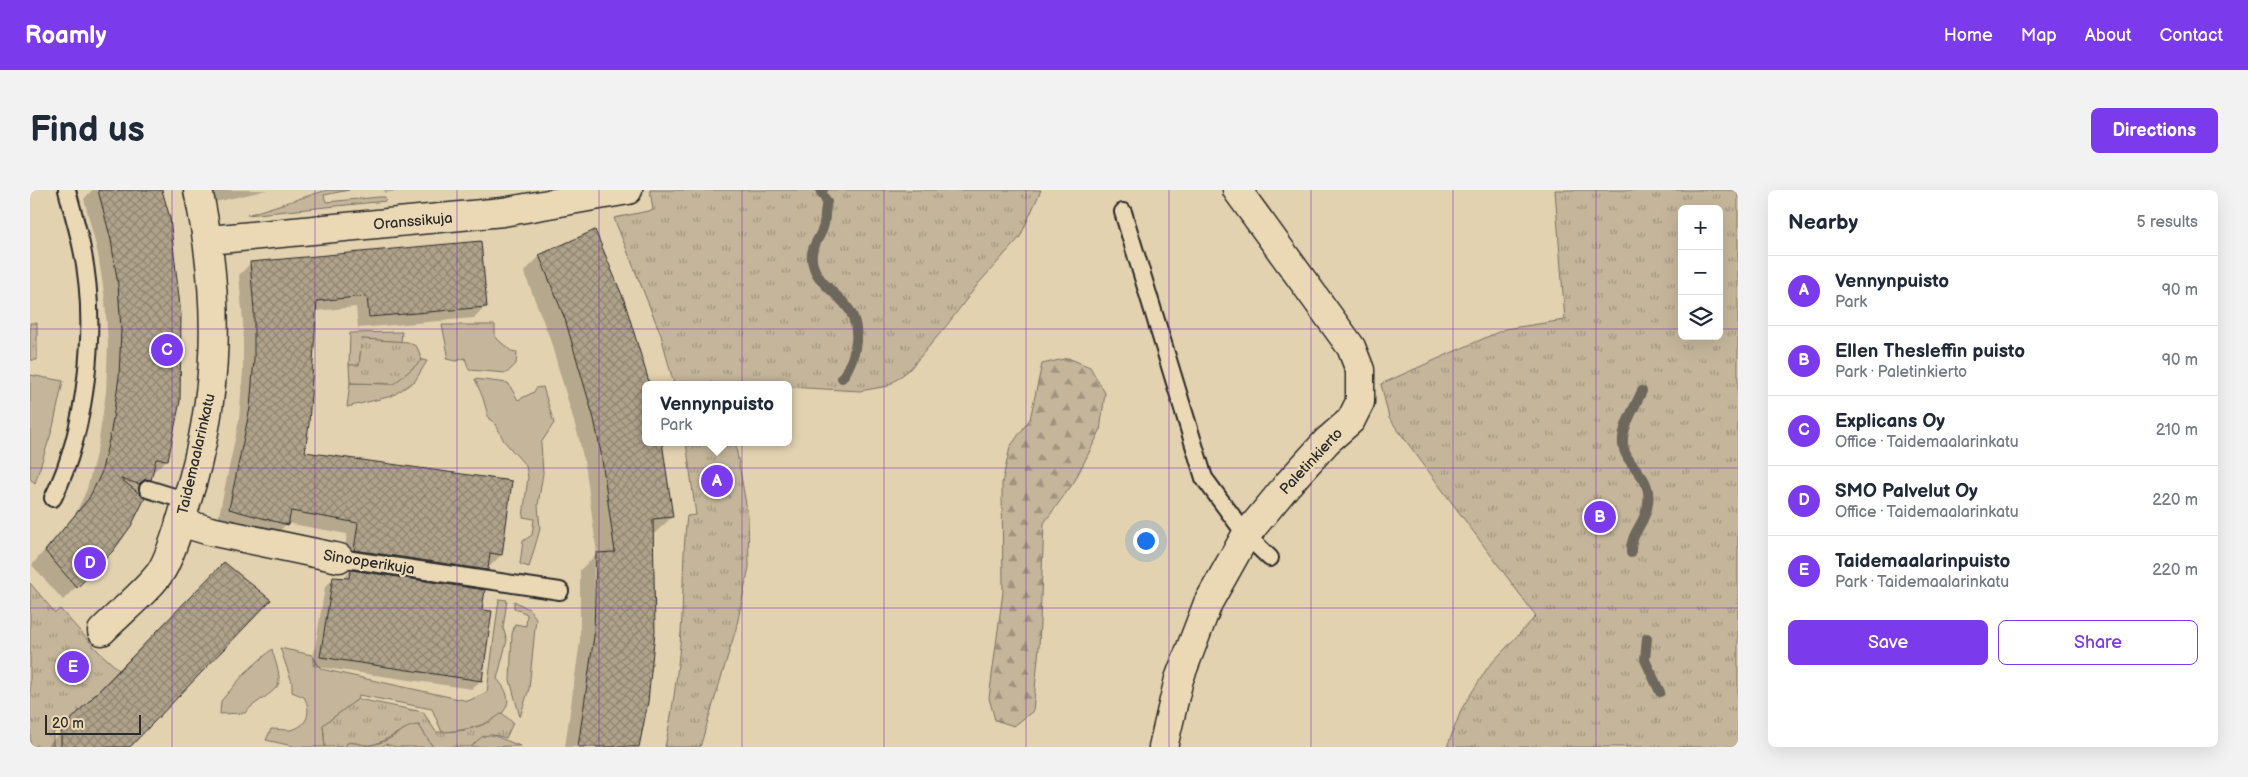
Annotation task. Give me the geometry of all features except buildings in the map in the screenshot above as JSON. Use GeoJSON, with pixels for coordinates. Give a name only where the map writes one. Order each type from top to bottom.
{"type":"FeatureCollection","features":[{"type":"Feature","properties":{"kind":"street","name":"Taidemaalarinkatu"},"geometry":{"type":"LineString","coordinates":[[102,631],[163,569],[183,512],[200,451],[213,376],[214,315],[209,240],[198,190]]}},
{"type":"Feature","properties":{"kind":"street","name":"Oranssikuja"},"geometry":{"type":"LineString","coordinates":[[209,240],[503,212],[620,190]]}},
{"type":"Feature","properties":{"kind":"street","name":"Paletinkierto"},"geometry":{"type":"LineString","coordinates":[[1164,747],[1179,679],[1208,603],[1246,535],[1288,484],[1327,441],[1350,420],[1360,402],[1362,382],[1360,370],[1350,347],[1237,190]]}},
{"type":"Feature","properties":{"kind":"street","name":"Sinooperikuja"},"geometry":{"type":"LineString","coordinates":[[183,512],[210,531],[339,558]]}},
{"type":"Feature","properties":{"kind":"lane"},"geometry":{"type":"LineString","coordinates":[[53,498],[72,455],[80,421],[89,339],[83,250],[67,190]]}},
{"type":"Feature","properties":{"kind":"lane"},"geometry":{"type":"LineString","coordinates":[[1123,212],[1204,478],[1246,535],[1270,558]]}},
{"type":"Feature","properties":{"kind":"lane"},"geometry":{"type":"LineString","coordinates":[[148,489],[183,512]]}},
{"type":"Feature","properties":{"kind":"lane","name":"Sinooperikuja"},"geometry":{"type":"LineString","coordinates":[[339,558],[560,591]]}},
{"type":"Feature","properties":{"kind":"green space"},"geometry":{"type":"Polygon","coordinates":[[[327,190],[349,190],[324,195],[326,202],[380,197],[385,197],[386,201],[247,215],[327,190]]]}},
{"type":"Feature","properties":{"kind":"green space"},"geometry":{"type":"Polygon","coordinates":[[[650,190],[1041,190],[1020,237],[978,284],[909,370],[888,386],[860,391],[792,387],[792,381],[673,381],[661,335],[614,218],[653,210],[650,190]]]}},
{"type":"Feature","properties":{"kind":"green space"},"geometry":{"type":"Polygon","coordinates":[[[1555,190],[1738,190],[1738,747],[1447,747],[1462,708],[1488,667],[1536,616],[1389,418],[1381,384],[1505,329],[1565,320],[1555,190]]]}},
{"type":"Feature","properties":{"kind":"green space"},"geometry":{"type":"Polygon","coordinates":[[[30,323],[37,323],[37,360],[30,360],[30,323]]]}},
{"type":"Feature","properties":{"kind":"green space"},"geometry":{"type":"Polygon","coordinates":[[[442,325],[495,325],[495,337],[511,351],[517,352],[516,364],[507,373],[469,370],[465,358],[456,361],[446,359],[448,354],[442,325]]]}},
{"type":"Feature","properties":{"kind":"green space"},"geometry":{"type":"Polygon","coordinates":[[[402,332],[401,342],[362,339],[359,366],[349,365],[350,333],[402,332]]]}},
{"type":"Feature","properties":{"kind":"green space"},"geometry":{"type":"Polygon","coordinates":[[[362,339],[408,342],[417,347],[422,360],[394,384],[350,383],[349,365],[359,365],[362,339]]]}},
{"type":"Feature","properties":{"kind":"green space"},"geometry":{"type":"Polygon","coordinates":[[[1068,358],[1090,367],[1105,393],[1100,431],[1074,482],[1044,523],[1039,647],[1033,711],[1014,726],[995,720],[989,698],[1003,592],[1002,483],[1010,447],[1030,419],[1042,364],[1068,358]]]}},
{"type":"Feature","properties":{"kind":"green space"},"geometry":{"type":"Polygon","coordinates":[[[422,360],[427,361],[415,381],[392,396],[347,407],[350,383],[393,384],[422,360]]]}},
{"type":"Feature","properties":{"kind":"green space"},"geometry":{"type":"Polygon","coordinates":[[[30,375],[63,381],[53,427],[35,483],[30,479],[30,375]]]}},
{"type":"Feature","properties":{"kind":"green space"},"geometry":{"type":"Polygon","coordinates":[[[475,379],[508,383],[518,400],[534,392],[536,388],[543,387],[554,423],[541,443],[543,473],[538,505],[540,529],[529,567],[520,564],[523,541],[532,535],[534,519],[523,517],[528,477],[526,466],[504,441],[495,423],[489,419],[475,379]]]}},
{"type":"Feature","properties":{"kind":"green space"},"geometry":{"type":"Polygon","coordinates":[[[687,446],[736,446],[748,516],[749,567],[736,629],[700,747],[665,747],[673,704],[680,647],[687,516],[696,515],[687,446]]]}},
{"type":"Feature","properties":{"kind":"green space"},"geometry":{"type":"Polygon","coordinates":[[[30,583],[55,613],[60,609],[99,652],[119,670],[61,730],[56,730],[53,734],[53,747],[30,747],[30,583]]]}},
{"type":"Feature","properties":{"kind":"green space"},"geometry":{"type":"Polygon","coordinates":[[[499,599],[507,600],[503,628],[507,640],[497,679],[506,692],[507,704],[503,713],[493,720],[467,729],[442,732],[432,709],[359,695],[358,699],[323,725],[325,747],[297,747],[266,740],[271,729],[290,730],[301,726],[308,713],[304,697],[292,692],[292,682],[280,648],[312,655],[321,669],[468,701],[487,692],[499,599]]]}},
{"type":"Feature","properties":{"kind":"green space"},"geometry":{"type":"Polygon","coordinates":[[[514,601],[529,609],[536,618],[529,689],[520,717],[510,680],[512,634],[515,624],[526,626],[527,614],[514,608],[514,601]]]}},
{"type":"Feature","properties":{"kind":"green space"},"geometry":{"type":"Polygon","coordinates":[[[272,649],[279,677],[278,685],[275,689],[245,713],[220,714],[221,701],[245,673],[272,649]]]}},
{"type":"Feature","properties":{"kind":"green space"},"geometry":{"type":"Polygon","coordinates":[[[358,699],[423,712],[436,732],[479,726],[502,713],[513,723],[506,738],[487,735],[479,739],[471,747],[433,747],[419,725],[414,725],[376,744],[347,743],[345,747],[325,747],[323,725],[358,699]]]}},
{"type":"Feature","properties":{"kind":"green space"},"geometry":{"type":"Polygon","coordinates":[[[411,724],[419,725],[433,747],[396,747],[385,744],[382,747],[345,747],[346,743],[377,744],[387,740],[411,724]]]}},
{"type":"Feature","properties":{"kind":"green space"},"geometry":{"type":"Polygon","coordinates":[[[490,734],[520,746],[471,747],[481,737],[490,734]]]}},
{"type":"Feature","properties":{"kind":"waterway"},"geometry":{"type":"LineString","coordinates":[[823,190],[821,192],[827,202],[826,209],[823,228],[812,251],[812,262],[819,278],[850,311],[856,330],[854,351],[842,378]]}},
{"type":"Feature","properties":{"kind":"waterway"},"geometry":{"type":"LineString","coordinates":[[1631,553],[1635,533],[1647,510],[1648,493],[1643,478],[1625,453],[1623,438],[1626,425],[1642,391]]}},
{"type":"Feature","properties":{"kind":"waterway"},"geometry":{"type":"LineString","coordinates":[[1647,638],[1645,660],[1660,692]]}},
{"type":"Feature","properties":{"kind":"place","name":"Explicans Oy"},"geometry":{"type":"Point","coordinates":[167,350]}},
{"type":"Feature","properties":{"kind":"place","name":"Vennynpuisto"},"geometry":{"type":"Point","coordinates":[717,481]}},
{"type":"Feature","properties":{"kind":"place","name":"Ellen Thesleffin puisto"},"geometry":{"type":"Point","coordinates":[1600,517]}},
{"type":"Feature","properties":{"kind":"place","name":"SMO Palvelut Oy"},"geometry":{"type":"Point","coordinates":[90,563]}},
{"type":"Feature","properties":{"kind":"place","name":"Taidemaalarinpuisto"},"geometry":{"type":"Point","coordinates":[73,667]}}]}
